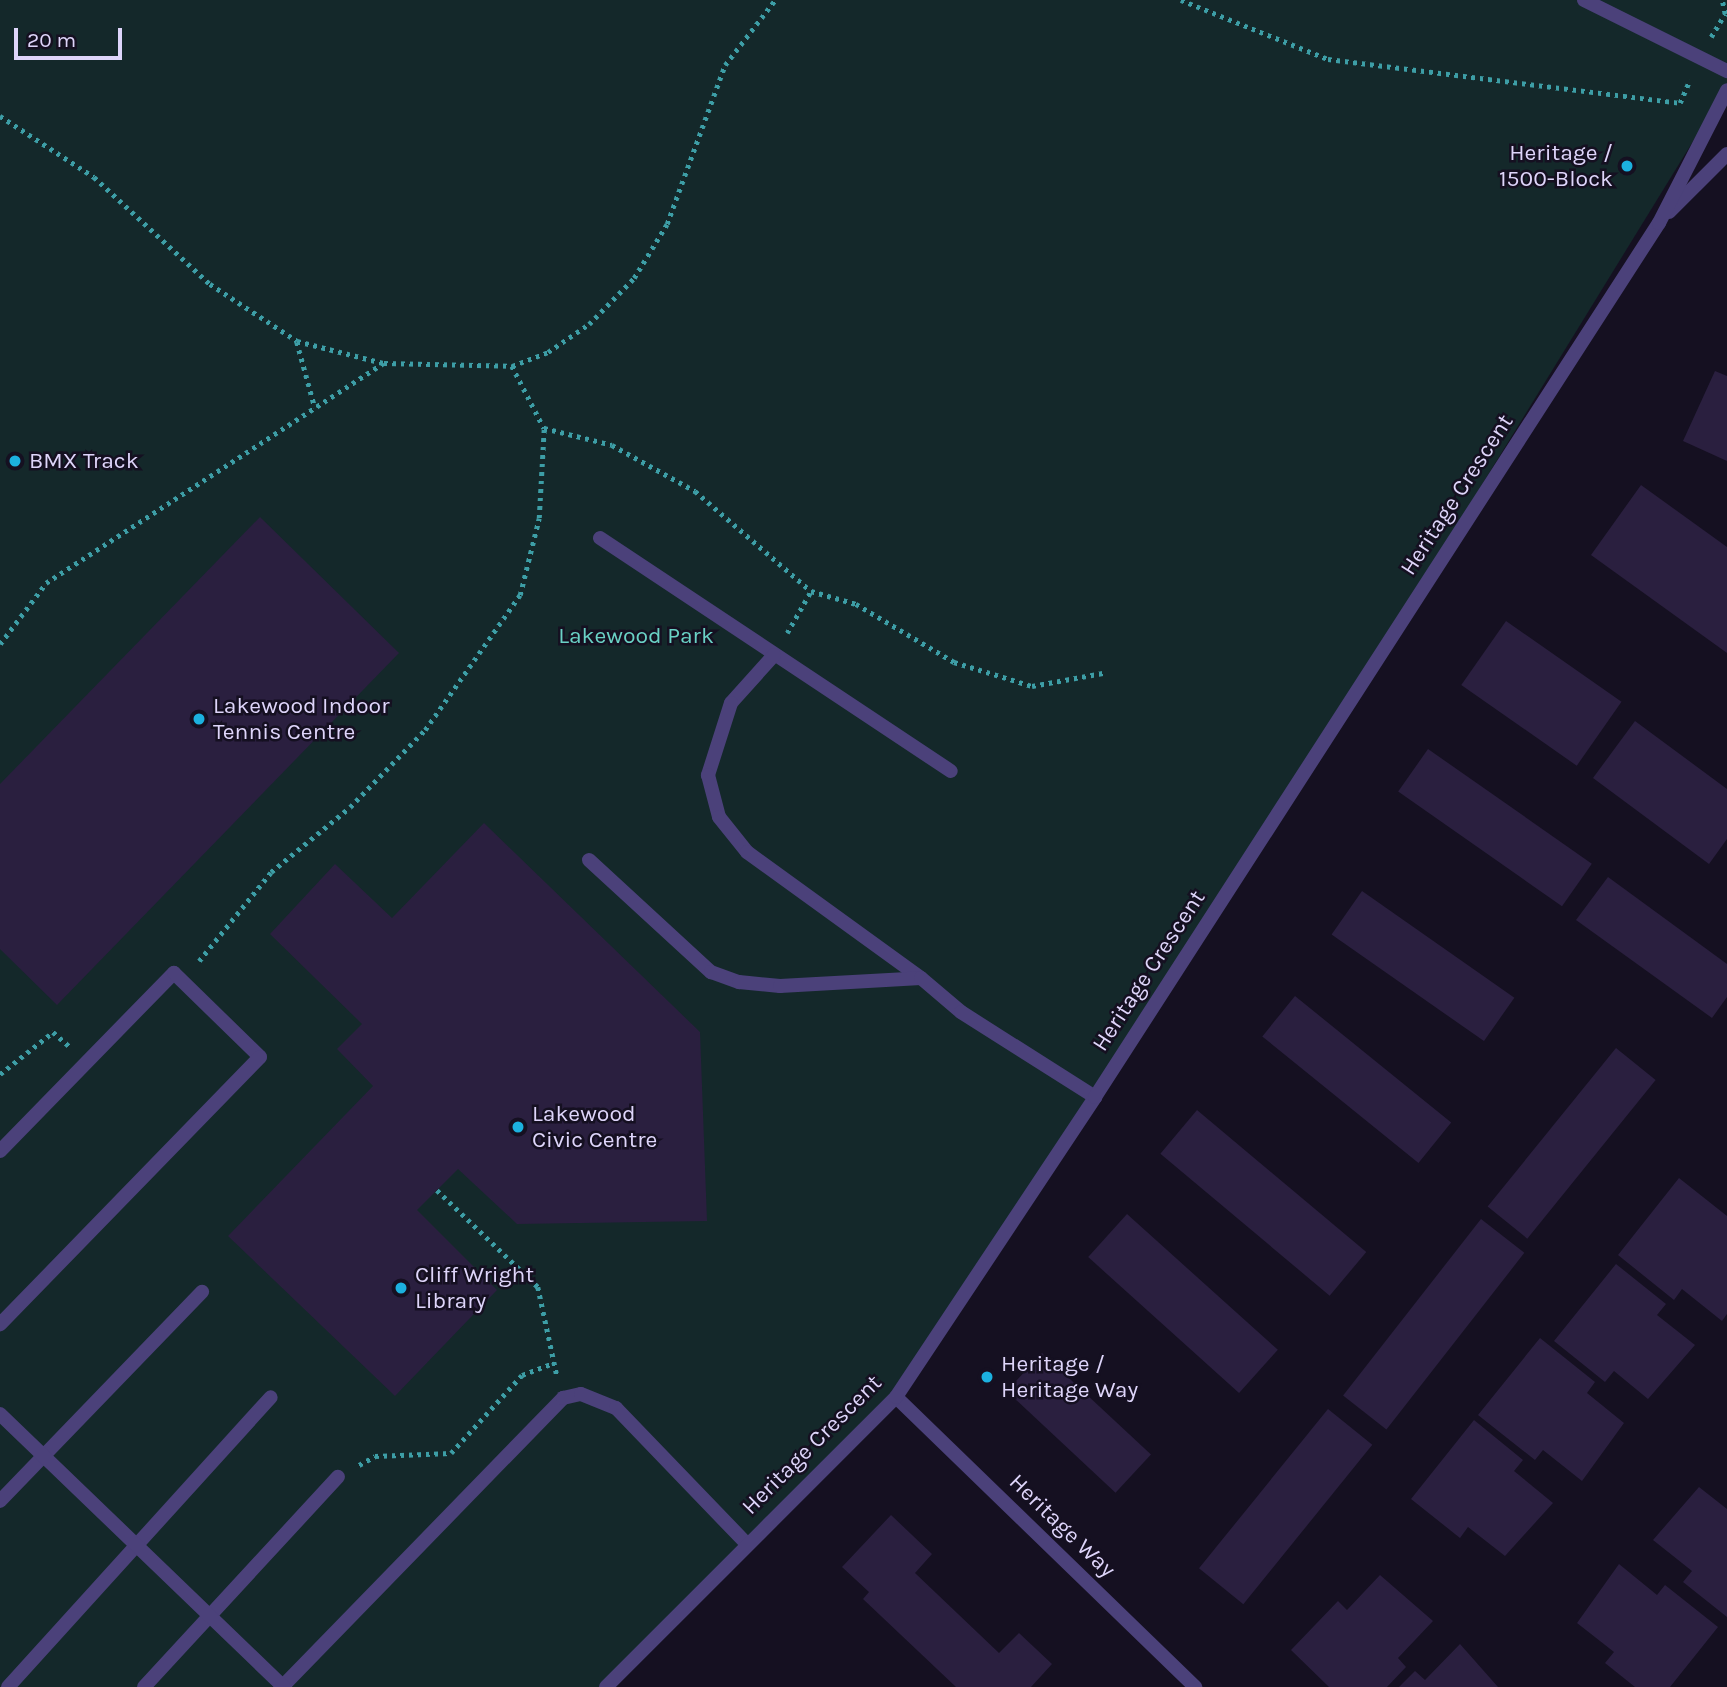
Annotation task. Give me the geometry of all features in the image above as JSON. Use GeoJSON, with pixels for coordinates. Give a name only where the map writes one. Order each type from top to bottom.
{"type":"FeatureCollection","features":[{"type":"Feature","properties":{"kind":"street"},"geometry":{"type":"LineString","coordinates":[[1584,0],[1727,71]]}},
{"type":"Feature","properties":{"kind":"street","name":"Heritage Crescent"},"geometry":{"type":"LineString","coordinates":[[606,1687],[746,1542],[896,1397],[1096,1097],[1659,223],[1727,90]]}},
{"type":"Feature","properties":{"kind":"street","name":"Heritage Crescent"},"geometry":{"type":"LineString","coordinates":[[1659,223],[1727,154]]}},
{"type":"Feature","properties":{"kind":"street"},"geometry":{"type":"LineString","coordinates":[[600,538],[951,771]]}},
{"type":"Feature","properties":{"kind":"street"},"geometry":{"type":"LineString","coordinates":[[774,655],[731,703],[708,775],[719,817],[747,852],[921,978],[961,1012],[1096,1097]]}},
{"type":"Feature","properties":{"kind":"street"},"geometry":{"type":"LineString","coordinates":[[589,860],[712,972],[739,982],[780,986],[921,978]]}},
{"type":"Feature","properties":{"kind":"street"},"geometry":{"type":"LineString","coordinates":[[0,1151],[174,973],[260,1057],[2,1318]]}},
{"type":"Feature","properties":{"kind":"street"},"geometry":{"type":"LineString","coordinates":[[0,1501],[202,1292]]}},
{"type":"Feature","properties":{"kind":"street"},"geometry":{"type":"LineString","coordinates":[[0,1415],[46,1455],[284,1686],[563,1398],[581,1394],[616,1408],[746,1542]]}},
{"type":"Feature","properties":{"kind":"street"},"geometry":{"type":"LineString","coordinates":[[8,1687],[271,1397]]}},
{"type":"Feature","properties":{"kind":"street","name":"Heritage Way"},"geometry":{"type":"LineString","coordinates":[[896,1397],[1195,1687]]}},
{"type":"Feature","properties":{"kind":"street"},"geometry":{"type":"LineString","coordinates":[[144,1687],[338,1477]]}},
{"type":"Feature","properties":{"kind":"path"},"geometry":{"type":"LineString","coordinates":[[0,116],[94,177],[210,284],[297,341],[384,363],[512,366],[548,352],[589,324],[634,278],[667,224],[725,65],[775,0]]}},
{"type":"Feature","properties":{"kind":"path"},"geometry":{"type":"LineString","coordinates":[[1181,0],[1328,59],[1503,78],[1596,96],[1680,103],[1700,58],[1725,14],[1723,0]]}},
{"type":"Feature","properties":{"kind":"path"},"geometry":{"type":"LineString","coordinates":[[297,341],[315,408]]}},
{"type":"Feature","properties":{"kind":"path"},"geometry":{"type":"LineString","coordinates":[[0,644],[46,583],[384,363]]}},
{"type":"Feature","properties":{"kind":"path"},"geometry":{"type":"LineString","coordinates":[[183,981],[271,872],[350,807],[425,730],[520,595],[539,518],[544,428],[512,366]]}},
{"type":"Feature","properties":{"kind":"path"},"geometry":{"type":"LineString","coordinates":[[544,428],[612,445],[695,491],[811,591],[856,604],[954,662],[1032,686],[1103,673]]}},
{"type":"Feature","properties":{"kind":"path"},"geometry":{"type":"LineString","coordinates":[[774,655],[811,591]]}},
{"type":"Feature","properties":{"kind":"path"},"geometry":{"type":"LineString","coordinates":[[0,1074],[53,1032],[86,1061]]}},
{"type":"Feature","properties":{"kind":"path"},"geometry":{"type":"LineString","coordinates":[[437,1190],[538,1287],[563,1398]]}},
{"type":"Feature","properties":{"kind":"path"},"geometry":{"type":"LineString","coordinates":[[338,1477],[375,1456],[451,1453],[522,1375],[554,1363]]}},
{"type":"Feature","properties":{"kind":"green space","name":"Lakewood Park"},"geometry":{"type":"Polygon","coordinates":[[[0,0],[1727,0],[1727,86],[1296,787],[917,1367],[606,1687],[0,1687],[0,0]]]}},
{"type":"Feature","properties":{"kind":"building"},"geometry":{"type":"Polygon","coordinates":[[[1715,371],[1727,376],[1727,461],[1683,441],[1715,371]]]}},
{"type":"Feature","properties":{"kind":"building"},"geometry":{"type":"Polygon","coordinates":[[[1641,485],[1727,547],[1727,653],[1591,555],[1641,485]]]}},
{"type":"Feature","properties":{"kind":"building","name":"Lakewood Indoor Tennis Centre"},"geometry":{"type":"Polygon","coordinates":[[[260,517],[399,653],[57,1005],[0,949],[0,784],[260,517]]]}},
{"type":"Feature","properties":{"kind":"building"},"geometry":{"type":"Polygon","coordinates":[[[1506,621],[1622,702],[1577,766],[1461,685],[1506,621]]]}},
{"type":"Feature","properties":{"kind":"building"},"geometry":{"type":"Polygon","coordinates":[[[1635,721],[1727,789],[1727,839],[1709,864],[1593,778],[1635,721]]]}},
{"type":"Feature","properties":{"kind":"building"},"geometry":{"type":"Polygon","coordinates":[[[1428,749],[1592,864],[1562,906],[1398,792],[1428,749]]]}},
{"type":"Feature","properties":{"kind":"building","name":"Lakewood Civic Centre"},"geometry":{"type":"Polygon","coordinates":[[[484,823],[700,1032],[707,1221],[517,1224],[458,1169],[417,1210],[497,1290],[395,1396],[228,1236],[373,1086],[337,1049],[362,1024],[270,934],[335,864],[392,918],[484,823]]]}},
{"type":"Feature","properties":{"kind":"building"},"geometry":{"type":"Polygon","coordinates":[[[1608,877],[1727,964],[1727,997],[1712,1018],[1576,920],[1608,877]]]}},
{"type":"Feature","properties":{"kind":"building"},"geometry":{"type":"Polygon","coordinates":[[[1362,891],[1514,998],[1484,1041],[1332,934],[1362,891]]]}},
{"type":"Feature","properties":{"kind":"building"},"geometry":{"type":"Polygon","coordinates":[[[1295,996],[1451,1122],[1418,1163],[1262,1036],[1295,996]]]}},
{"type":"Feature","properties":{"kind":"building"},"geometry":{"type":"Polygon","coordinates":[[[1616,1048],[1656,1080],[1527,1239],[1488,1207],[1616,1048]]]}},
{"type":"Feature","properties":{"kind":"building"},"geometry":{"type":"Polygon","coordinates":[[[1197,1110],[1366,1252],[1330,1296],[1160,1154],[1197,1110]]]}},
{"type":"Feature","properties":{"kind":"building"},"geometry":{"type":"Polygon","coordinates":[[[1679,1178],[1727,1216],[1727,1314],[1722,1321],[1682,1289],[1674,1300],[1618,1255],[1679,1178]]]}},
{"type":"Feature","properties":{"kind":"building"},"geometry":{"type":"Polygon","coordinates":[[[1127,1214],[1278,1350],[1239,1393],[1088,1257],[1127,1214]]]}},
{"type":"Feature","properties":{"kind":"building"},"geometry":{"type":"Polygon","coordinates":[[[1481,1219],[1524,1253],[1386,1429],[1343,1396],[1481,1219]]]}},
{"type":"Feature","properties":{"kind":"building"},"geometry":{"type":"Polygon","coordinates":[[[1616,1264],[1666,1304],[1657,1315],[1695,1345],[1648,1399],[1614,1371],[1605,1382],[1554,1341],[1616,1264]]]}},
{"type":"Feature","properties":{"kind":"building"},"geometry":{"type":"Polygon","coordinates":[[[1540,1338],[1595,1382],[1587,1393],[1624,1423],[1582,1481],[1543,1450],[1535,1460],[1478,1415],[1540,1338]]]}},
{"type":"Feature","properties":{"kind":"building"},"geometry":{"type":"Polygon","coordinates":[[[1042,1353],[1151,1455],[1116,1493],[1007,1391],[1042,1353]]]}},
{"type":"Feature","properties":{"kind":"building"},"geometry":{"type":"Polygon","coordinates":[[[1328,1409],[1372,1445],[1243,1604],[1199,1568],[1328,1409]]]}},
{"type":"Feature","properties":{"kind":"building"},"geometry":{"type":"Polygon","coordinates":[[[1474,1420],[1523,1460],[1514,1471],[1553,1503],[1505,1556],[1468,1527],[1460,1538],[1411,1499],[1474,1420]]]}},
{"type":"Feature","properties":{"kind":"building"},"geometry":{"type":"Polygon","coordinates":[[[1699,1487],[1727,1509],[1727,1617],[1683,1582],[1692,1571],[1653,1540],[1699,1487]]]}},
{"type":"Feature","properties":{"kind":"building"},"geometry":{"type":"Polygon","coordinates":[[[891,1515],[932,1554],[915,1573],[999,1653],[1019,1633],[1052,1664],[1031,1687],[956,1687],[863,1599],[869,1592],[842,1567],[891,1515]]]}},
{"type":"Feature","properties":{"kind":"building"},"geometry":{"type":"Polygon","coordinates":[[[1619,1564],[1657,1595],[1665,1585],[1718,1627],[1670,1687],[1635,1687],[1605,1663],[1614,1652],[1577,1623],[1619,1564]]]}},
{"type":"Feature","properties":{"kind":"building"},"geometry":{"type":"Polygon","coordinates":[[[1380,1575],[1433,1621],[1398,1658],[1406,1667],[1387,1687],[1329,1687],[1291,1650],[1338,1601],[1347,1610],[1380,1575]]]}},
{"type":"Feature","properties":{"kind":"building"},"geometry":{"type":"Polygon","coordinates":[[[1460,1644],[1498,1687],[1399,1687],[1415,1671],[1425,1680],[1460,1644]]]}},
{"type":"Feature","properties":{"kind":"place","name":"Heritage / 1500-Block"},"geometry":{"type":"Point","coordinates":[1627,166]}},
{"type":"Feature","properties":{"kind":"place","name":"BMX Track"},"geometry":{"type":"Point","coordinates":[15,461]}},
{"type":"Feature","properties":{"kind":"place","name":"Lakewood Indoor Tennis Centre"},"geometry":{"type":"Point","coordinates":[199,719]}},
{"type":"Feature","properties":{"kind":"place","name":"Lakewood Civic Centre"},"geometry":{"type":"Point","coordinates":[518,1127]}},
{"type":"Feature","properties":{"kind":"place","name":"Cliff Wright Library"},"geometry":{"type":"Point","coordinates":[401,1288]}},
{"type":"Feature","properties":{"kind":"place","name":"Heritage / Heritage Way"},"geometry":{"type":"Point","coordinates":[987,1377]}}]}
